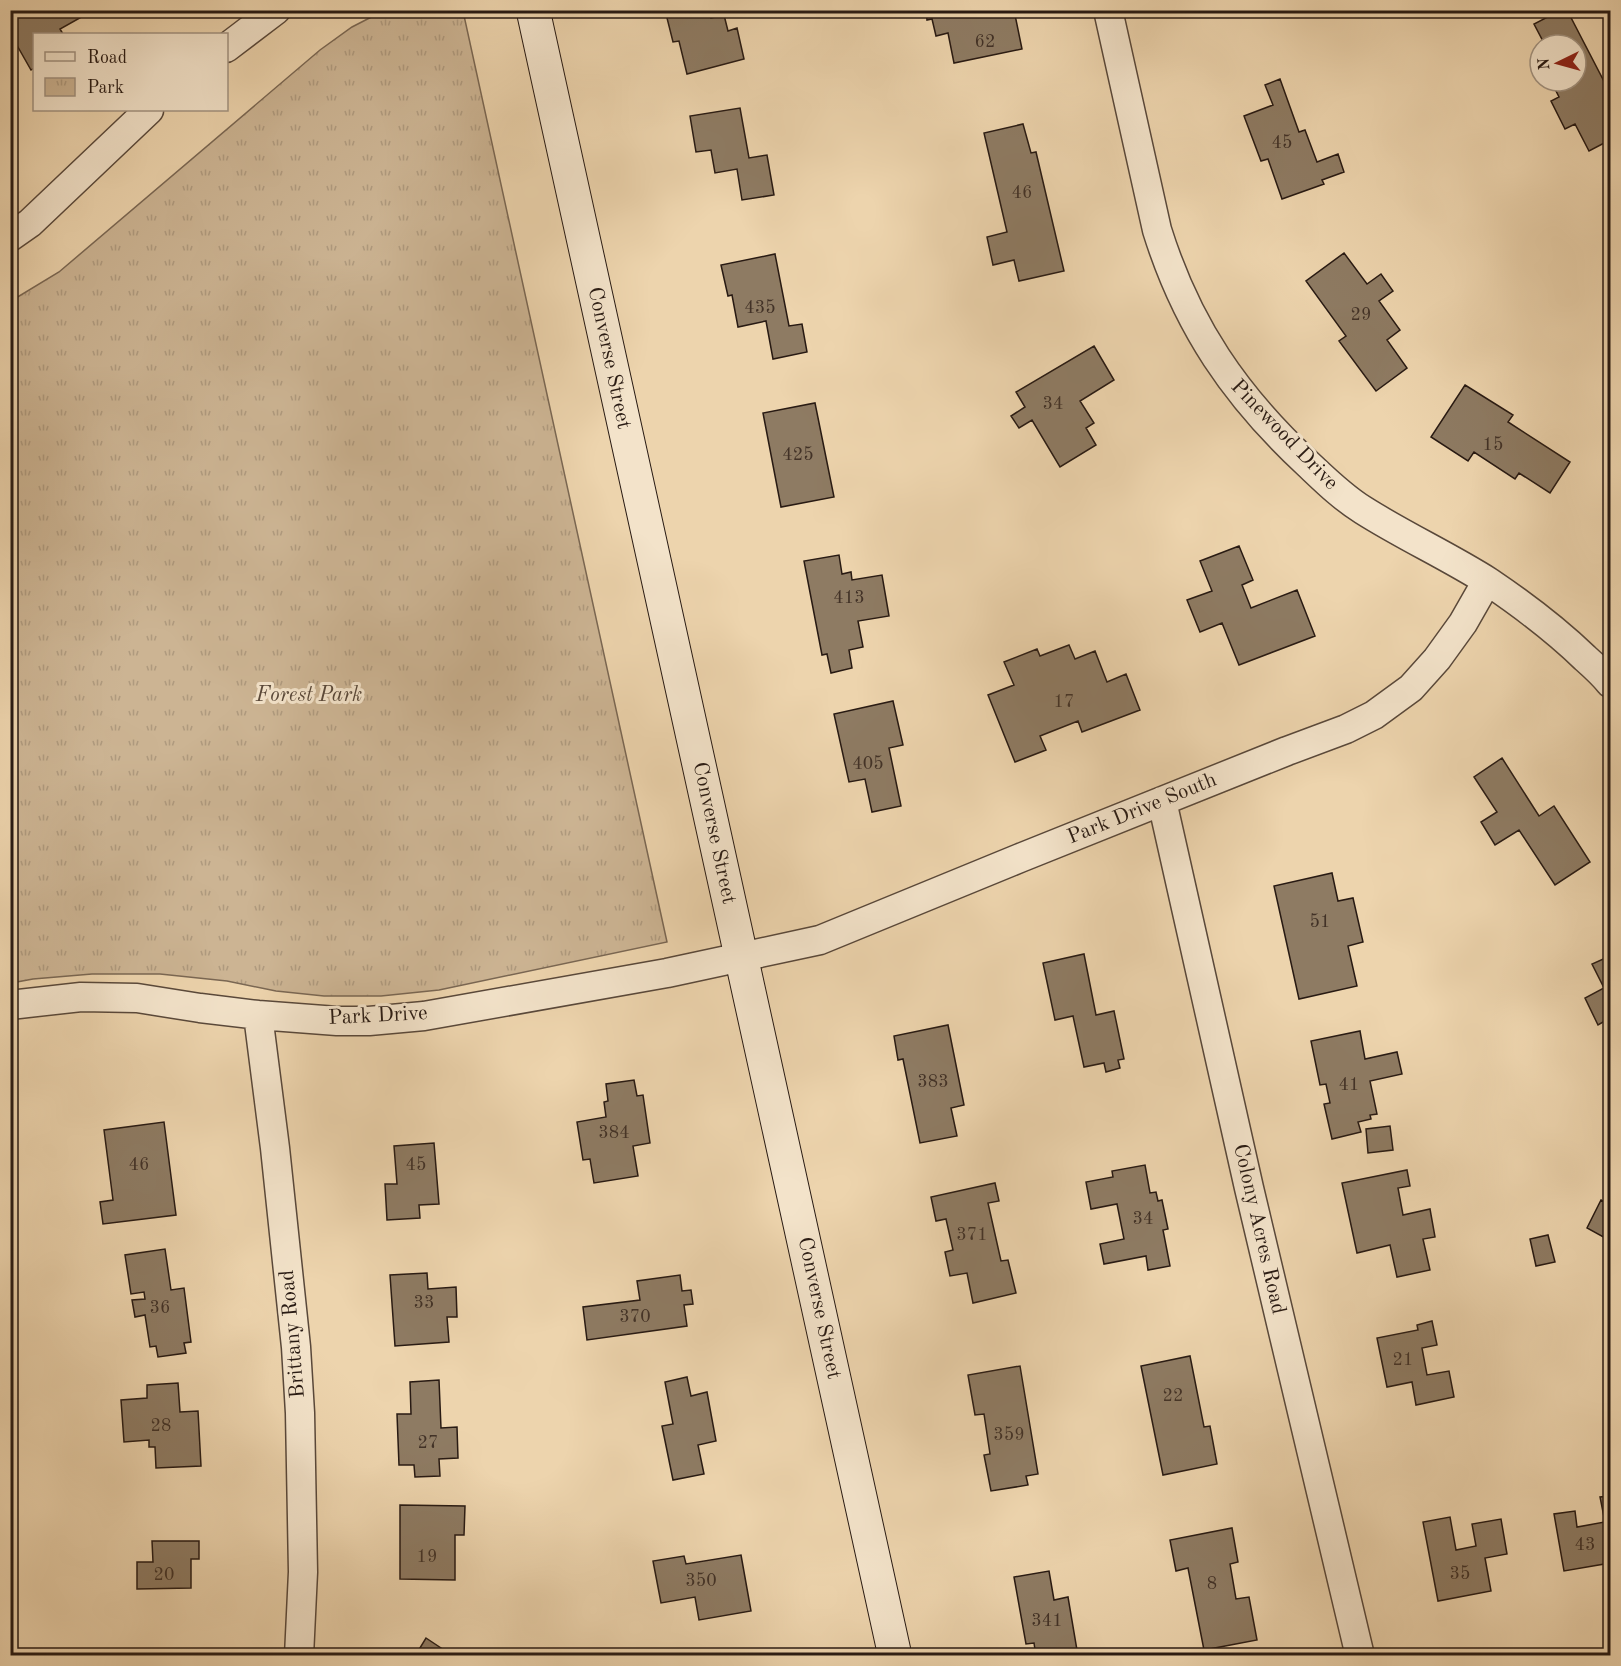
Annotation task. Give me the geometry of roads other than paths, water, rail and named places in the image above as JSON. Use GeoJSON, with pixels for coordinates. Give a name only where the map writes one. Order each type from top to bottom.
{"type":"FeatureCollection","features":[{"type":"Feature","properties":{"kind":"main road","name":"Converse Street"},"geometry":{"type":"LineString","coordinates":[[533,10],[895,1656]]}},
{"type":"Feature","properties":{"kind":"street"},"geometry":{"type":"LineString","coordinates":[[228,46],[276,10]]}},
{"type":"Feature","properties":{"kind":"street","name":"Pinewood Drive"},"geometry":{"type":"LineString","coordinates":[[1108,10],[1157,230],[1167,261],[1188,310],[1214,356],[1229,377],[1291,448],[1340,494],[1363,510],[1488,581],[1537,615],[1611,683]]}},
{"type":"Feature","properties":{"kind":"street"},"geometry":{"type":"LineString","coordinates":[[10,237],[30,223],[148,111]]}},
{"type":"Feature","properties":{"kind":"street","name":"Park Drive South"},"geometry":{"type":"LineString","coordinates":[[741,957],[820,940],[1162,801],[1347,729],[1374,715],[1411,688],[1437,659],[1463,623],[1488,581]]}},
{"type":"Feature","properties":{"kind":"street","name":"Colony Acres Road"},"geometry":{"type":"LineString","coordinates":[[1162,801],[1249,1188],[1360,1656]]}},
{"type":"Feature","properties":{"kind":"street","name":"Park Drive"},"geometry":{"type":"LineString","coordinates":[[10,1005],[81,997],[137,998],[258,1014],[337,1021],[369,1021],[424,1016],[667,973],[741,957]]}},
{"type":"Feature","properties":{"kind":"street","name":"Brittany Road"},"geometry":{"type":"LineString","coordinates":[[258,1014],[294,1335],[300,1413],[303,1572],[299,1656]]}},
{"type":"Feature","properties":{"kind":"park label","name":"Forest Park"},"geometry":{"type":"Point","coordinates":[309,695]}}]}
